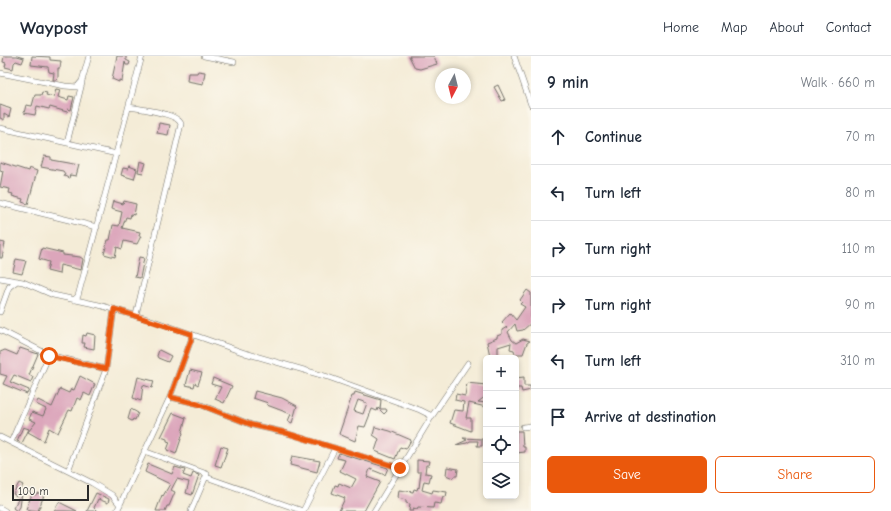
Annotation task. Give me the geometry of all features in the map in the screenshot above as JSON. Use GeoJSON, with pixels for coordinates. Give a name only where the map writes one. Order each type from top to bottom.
{"type":"FeatureCollection","features":[{"type":"Feature","properties":{"kind":"street"},"geometry":{"type":"LineString","coordinates":[[67,143],[89,56]]}},
{"type":"Feature","properties":{"kind":"street"},"geometry":{"type":"LineString","coordinates":[[76,298],[117,154],[142,56]]}},
{"type":"Feature","properties":{"kind":"street"},"geometry":{"type":"LineString","coordinates":[[204,56],[234,62]]}},
{"type":"Feature","properties":{"kind":"street"},"geometry":{"type":"LineString","coordinates":[[514,56],[531,105]]}},
{"type":"Feature","properties":{"kind":"street"},"geometry":{"type":"LineString","coordinates":[[0,72],[73,87],[78,86],[82,81]]}},
{"type":"Feature","properties":{"kind":"street"},"geometry":{"type":"LineString","coordinates":[[129,107],[174,117],[182,124],[136,315]]}},
{"type":"Feature","properties":{"kind":"street"},"geometry":{"type":"LineString","coordinates":[[0,128],[117,154]]}},
{"type":"Feature","properties":{"kind":"street"},"geometry":{"type":"LineString","coordinates":[[0,203],[97,227]]}},
{"type":"Feature","properties":{"kind":"street"},"geometry":{"type":"LineString","coordinates":[[0,278],[17,281],[53,295],[76,298],[82,301],[136,315],[245,353],[328,377],[420,410],[432,416]]}},
{"type":"Feature","properties":{"kind":"street"},"geometry":{"type":"LineString","coordinates":[[6,279],[9,288]]}},
{"type":"Feature","properties":{"kind":"street"},"geometry":{"type":"LineString","coordinates":[[0,312],[9,288],[17,281]]}},
{"type":"Feature","properties":{"kind":"street"},"geometry":{"type":"LineString","coordinates":[[68,471],[106,369],[114,309]]}},
{"type":"Feature","properties":{"kind":"street"},"geometry":{"type":"LineString","coordinates":[[0,330],[49,356],[106,369]]}},
{"type":"Feature","properties":{"kind":"street"},"geometry":{"type":"LineString","coordinates":[[117,511],[170,397],[191,340],[191,334]]}},
{"type":"Feature","properties":{"kind":"street"},"geometry":{"type":"LineString","coordinates":[[11,442],[49,356]]}},
{"type":"Feature","properties":{"kind":"street"},"geometry":{"type":"LineString","coordinates":[[374,511],[432,416],[468,363]]}},
{"type":"Feature","properties":{"kind":"street"},"geometry":{"type":"LineString","coordinates":[[170,397],[198,404],[252,425],[283,432],[370,457],[400,468]]}},
{"type":"Feature","properties":{"kind":"street"},"geometry":{"type":"LineString","coordinates":[[523,427],[531,426]]}},
{"type":"Feature","properties":{"kind":"street"},"geometry":{"type":"LineString","coordinates":[[0,437],[108,493],[120,505]]}},
{"type":"Feature","properties":{"kind":"street"},"geometry":{"type":"LineString","coordinates":[[206,477],[303,511],[335,448]]}},
{"type":"Feature","properties":{"kind":"street"},"geometry":{"type":"LineString","coordinates":[[144,451],[207,474],[191,511]]}},
{"type":"Feature","properties":{"kind":"street"},"geometry":{"type":"LineString","coordinates":[[0,508],[5,511]]}},
{"type":"Feature","properties":{"kind":"building"},"geometry":{"type":"Polygon","coordinates":[[[4,56],[17,56],[24,58],[22,63],[16,61],[14,63],[13,69],[5,67],[6,63],[3,62],[4,56]]]}},
{"type":"Feature","properties":{"kind":"building"},"geometry":{"type":"Polygon","coordinates":[[[32,56],[50,57],[50,60],[61,61],[60,68],[58,68],[58,78],[53,80],[54,73],[49,72],[48,67],[31,65],[32,56]]]}},
{"type":"Feature","properties":{"kind":"building"},"geometry":{"type":"Polygon","coordinates":[[[117,56],[126,56],[126,60],[130,62],[129,65],[126,65],[125,62],[122,81],[119,80],[119,82],[112,79],[117,56]]]}},
{"type":"Feature","properties":{"kind":"building"},"geometry":{"type":"Polygon","coordinates":[[[409,56],[434,56],[437,64],[420,69],[415,68],[409,56]]]}},
{"type":"Feature","properties":{"kind":"building"},"geometry":{"type":"Polygon","coordinates":[[[198,71],[205,72],[203,84],[187,81],[188,73],[197,73],[198,71]]]}},
{"type":"Feature","properties":{"kind":"building"},"geometry":{"type":"Polygon","coordinates":[[[498,85],[505,100],[502,101],[494,87],[498,85]]]}},
{"type":"Feature","properties":{"kind":"building"},"geometry":{"type":"Polygon","coordinates":[[[56,89],[60,90],[58,97],[68,100],[69,96],[74,97],[71,110],[68,109],[67,112],[50,107],[49,109],[37,106],[35,115],[24,113],[26,105],[32,106],[35,95],[41,95],[42,92],[47,93],[46,95],[54,97],[56,89]]]}},
{"type":"Feature","properties":{"kind":"building"},"geometry":{"type":"Polygon","coordinates":[[[0,105],[11,109],[9,117],[4,114],[4,120],[0,118],[0,105]]]}},
{"type":"Feature","properties":{"kind":"building"},"geometry":{"type":"Polygon","coordinates":[[[159,123],[170,125],[168,135],[157,133],[159,123]]]}},
{"type":"Feature","properties":{"kind":"building"},"geometry":{"type":"Polygon","coordinates":[[[44,156],[51,157],[51,160],[79,165],[76,176],[70,175],[69,178],[64,176],[65,174],[63,171],[41,167],[44,156]]]}},
{"type":"Feature","properties":{"kind":"building"},"geometry":{"type":"Polygon","coordinates":[[[140,161],[146,163],[143,173],[138,172],[140,161]]]}},
{"type":"Feature","properties":{"kind":"building"},"geometry":{"type":"Polygon","coordinates":[[[0,162],[28,171],[29,168],[37,171],[28,204],[22,202],[23,199],[12,196],[13,194],[9,193],[10,189],[0,187],[3,171],[0,170],[0,162]]]}},
{"type":"Feature","properties":{"kind":"building"},"geometry":{"type":"Polygon","coordinates":[[[129,166],[137,169],[134,179],[121,175],[123,168],[128,169],[129,166]]]}},
{"type":"Feature","properties":{"kind":"building"},"geometry":{"type":"Polygon","coordinates":[[[113,201],[123,204],[124,201],[136,204],[134,215],[131,214],[130,218],[126,217],[122,228],[140,232],[139,236],[141,236],[137,244],[124,241],[122,249],[117,247],[115,257],[104,254],[108,240],[110,240],[113,225],[119,226],[122,212],[111,209],[113,201]]]}},
{"type":"Feature","properties":{"kind":"building"},"geometry":{"type":"Polygon","coordinates":[[[0,242],[5,243],[2,258],[0,258],[0,242]]]}},
{"type":"Feature","properties":{"kind":"building"},"geometry":{"type":"Polygon","coordinates":[[[42,248],[63,253],[63,255],[80,257],[83,259],[81,270],[60,265],[59,274],[47,271],[49,262],[39,259],[42,248]]]}},
{"type":"Feature","properties":{"kind":"building"},"geometry":{"type":"Polygon","coordinates":[[[139,257],[144,258],[140,278],[135,277],[139,257]]]}},
{"type":"Feature","properties":{"kind":"building"},"geometry":{"type":"Polygon","coordinates":[[[16,259],[26,261],[22,274],[13,272],[16,259]]]}},
{"type":"Feature","properties":{"kind":"building"},"geometry":{"type":"Polygon","coordinates":[[[527,290],[531,293],[531,323],[523,330],[517,331],[515,324],[508,332],[512,340],[516,343],[523,339],[530,341],[527,343],[523,354],[515,354],[514,350],[510,349],[511,343],[498,347],[498,355],[490,355],[487,342],[502,334],[502,330],[507,327],[502,322],[510,313],[516,320],[525,307],[520,304],[522,302],[520,300],[527,290]]]}},
{"type":"Feature","properties":{"kind":"building"},"geometry":{"type":"Polygon","coordinates":[[[87,333],[95,335],[94,349],[84,347],[85,343],[82,343],[83,335],[86,336],[87,333]]]}},
{"type":"Feature","properties":{"kind":"building"},"geometry":{"type":"Polygon","coordinates":[[[20,348],[38,354],[29,375],[33,377],[31,382],[14,375],[10,382],[29,390],[27,394],[3,384],[7,376],[0,374],[0,352],[5,350],[17,355],[20,348]]]}},
{"type":"Feature","properties":{"kind":"building"},"geometry":{"type":"Polygon","coordinates":[[[159,350],[171,356],[168,362],[158,358],[157,356],[159,350]]]}},
{"type":"Feature","properties":{"kind":"building"},"geometry":{"type":"Polygon","coordinates":[[[190,370],[202,373],[198,385],[195,383],[194,387],[186,385],[190,370]]]}},
{"type":"Feature","properties":{"kind":"building"},"geometry":{"type":"Polygon","coordinates":[[[80,376],[95,384],[90,396],[84,393],[81,400],[77,398],[72,411],[69,410],[58,433],[49,428],[44,441],[28,432],[36,422],[29,419],[32,412],[43,416],[46,409],[36,404],[38,400],[52,407],[60,389],[69,393],[71,389],[74,390],[80,376]]]}},
{"type":"Feature","properties":{"kind":"building"},"geometry":{"type":"Polygon","coordinates":[[[138,377],[154,381],[152,388],[143,385],[141,401],[133,398],[138,377]]]}},
{"type":"Feature","properties":{"kind":"building"},"geometry":{"type":"Polygon","coordinates":[[[524,377],[524,386],[530,386],[531,390],[522,392],[521,388],[519,388],[519,378],[524,377]]]}},
{"type":"Feature","properties":{"kind":"building"},"geometry":{"type":"Polygon","coordinates":[[[213,378],[232,386],[224,403],[215,399],[221,387],[211,384],[213,378]]]}},
{"type":"Feature","properties":{"kind":"building"},"geometry":{"type":"Polygon","coordinates":[[[467,383],[483,385],[483,398],[478,402],[483,403],[483,406],[469,403],[466,418],[471,418],[471,431],[450,423],[454,410],[463,411],[464,402],[455,400],[456,394],[465,396],[467,383]]]}},
{"type":"Feature","properties":{"kind":"building"},"geometry":{"type":"Polygon","coordinates":[[[255,391],[282,398],[297,406],[292,423],[288,421],[291,414],[267,405],[268,403],[253,398],[255,391]]]}},
{"type":"Feature","properties":{"kind":"building"},"geometry":{"type":"Polygon","coordinates":[[[355,392],[381,400],[380,409],[386,409],[387,411],[384,414],[378,408],[377,411],[372,409],[365,427],[359,426],[355,441],[339,434],[352,396],[354,396],[355,392]],[[358,400],[354,411],[363,414],[367,403],[358,400]]]}},
{"type":"Feature","properties":{"kind":"building"},"geometry":{"type":"Polygon","coordinates":[[[131,409],[138,413],[135,420],[133,419],[132,421],[128,419],[131,409]]]}},
{"type":"Feature","properties":{"kind":"building"},"geometry":{"type":"Polygon","coordinates":[[[173,413],[186,418],[176,454],[167,450],[170,442],[161,437],[173,413]]]}},
{"type":"Feature","properties":{"kind":"building"},"geometry":{"type":"Polygon","coordinates":[[[23,427],[29,429],[22,443],[17,441],[23,427]]]}},
{"type":"Feature","properties":{"kind":"building"},"geometry":{"type":"Polygon","coordinates":[[[375,427],[390,431],[411,440],[406,449],[400,447],[395,459],[375,451],[379,439],[373,435],[375,427]]]}},
{"type":"Feature","properties":{"kind":"building"},"geometry":{"type":"Polygon","coordinates":[[[519,431],[522,431],[523,447],[525,447],[525,452],[519,453],[519,431]]]}},
{"type":"Feature","properties":{"kind":"building"},"geometry":{"type":"Polygon","coordinates":[[[463,438],[482,439],[482,446],[477,446],[478,441],[470,441],[456,445],[467,440],[463,438]]]}},
{"type":"Feature","properties":{"kind":"building"},"geometry":{"type":"Polygon","coordinates":[[[221,446],[228,448],[221,467],[215,465],[221,446]]]}},
{"type":"Feature","properties":{"kind":"building"},"geometry":{"type":"Polygon","coordinates":[[[339,453],[388,468],[385,475],[370,469],[367,477],[380,482],[364,511],[339,511],[345,498],[332,493],[335,485],[338,486],[339,483],[351,488],[356,479],[340,471],[345,460],[337,458],[339,453]]]}},
{"type":"Feature","properties":{"kind":"building"},"geometry":{"type":"Polygon","coordinates":[[[292,456],[320,461],[317,472],[290,465],[292,456]]]}},
{"type":"Feature","properties":{"kind":"building"},"geometry":{"type":"Polygon","coordinates":[[[417,460],[430,461],[429,465],[426,465],[425,473],[431,474],[429,482],[424,481],[422,490],[432,493],[433,490],[447,492],[446,497],[443,496],[441,504],[434,503],[433,508],[418,507],[417,509],[413,508],[413,511],[409,511],[410,504],[406,503],[406,500],[398,498],[399,490],[413,492],[414,489],[417,490],[418,487],[419,488],[421,472],[417,472],[417,460]]]}},
{"type":"Feature","properties":{"kind":"building"},"geometry":{"type":"Polygon","coordinates":[[[148,464],[172,474],[175,467],[185,470],[183,475],[191,478],[193,473],[199,475],[192,495],[186,493],[189,482],[177,479],[171,490],[175,492],[169,506],[167,506],[165,511],[156,511],[162,495],[163,496],[170,484],[145,472],[148,464]]]}},
{"type":"Feature","properties":{"kind":"building"},"geometry":{"type":"Polygon","coordinates":[[[447,467],[458,469],[457,476],[454,476],[453,478],[446,475],[447,467]]]}},
{"type":"Feature","properties":{"kind":"building"},"geometry":{"type":"Polygon","coordinates":[[[19,483],[23,485],[17,496],[13,494],[19,483]]]}},
{"type":"Feature","properties":{"kind":"building"},"geometry":{"type":"Polygon","coordinates":[[[22,493],[20,507],[17,511],[13,508],[22,493]]]}},
{"type":"Feature","properties":{"kind":"building"},"geometry":{"type":"Polygon","coordinates":[[[38,493],[44,495],[38,511],[26,509],[32,494],[35,495],[38,493]]]}},
{"type":"Feature","properties":{"kind":"building"},"geometry":{"type":"Polygon","coordinates":[[[96,493],[109,499],[108,503],[98,499],[94,508],[97,511],[87,511],[96,493]]]}},
{"type":"Feature","properties":{"kind":"building"},"geometry":{"type":"Polygon","coordinates":[[[59,502],[77,511],[54,511],[59,502]]]}},
{"type":"Feature","properties":{"kind":"route"},"geometry":{"type":"LineString","coordinates":[[49,356],[106,369],[114,309],[154,321],[191,334],[191,340],[170,397],[198,404],[252,425],[283,432],[320,444],[370,457],[400,468]]}}]}
